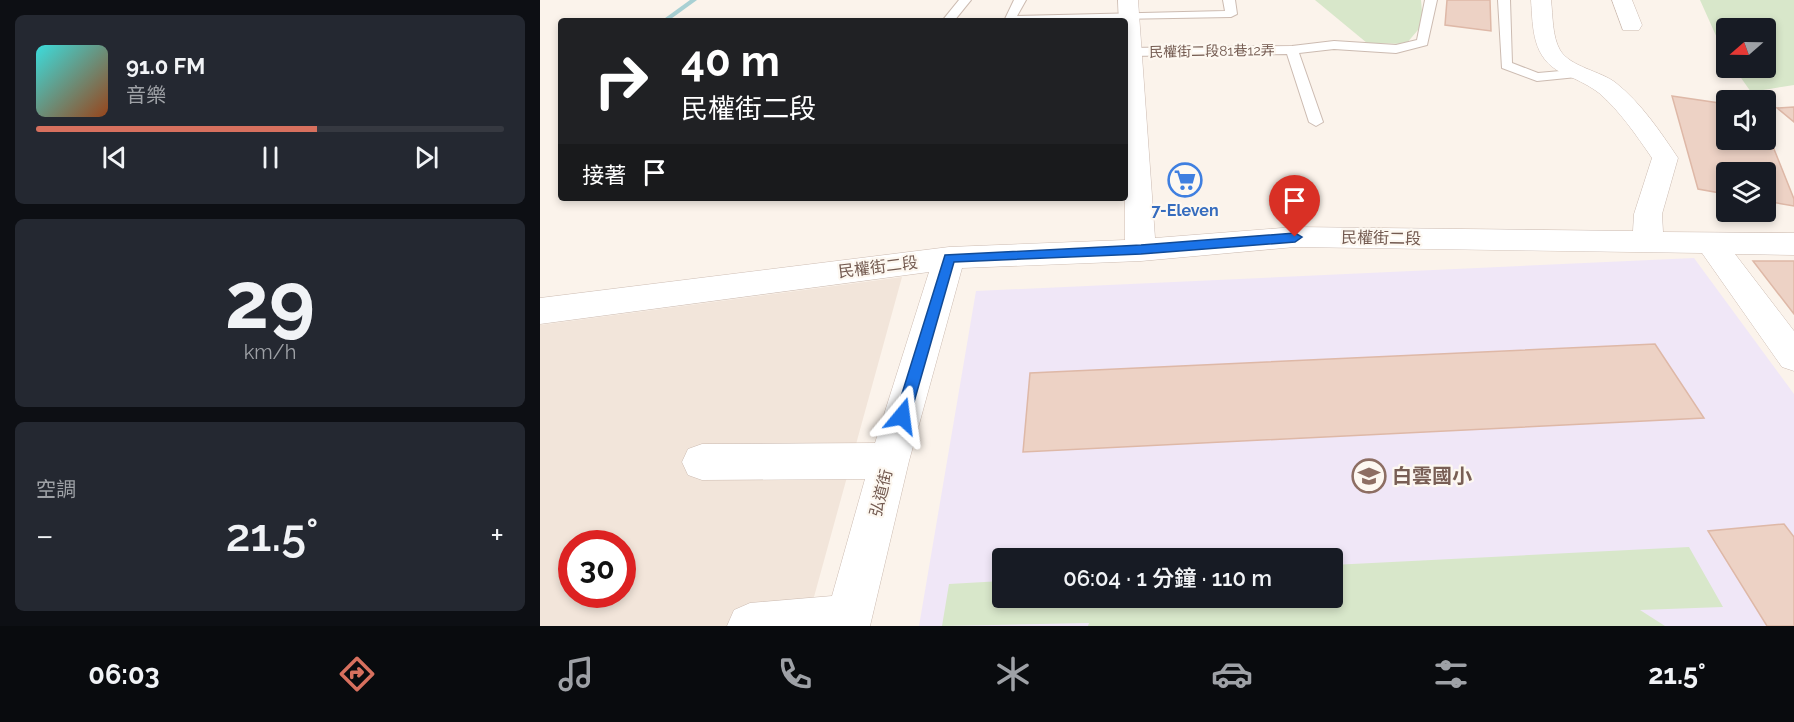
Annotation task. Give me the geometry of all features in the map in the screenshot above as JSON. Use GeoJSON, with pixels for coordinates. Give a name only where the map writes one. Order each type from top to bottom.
{"type":"FeatureCollection","features":[{"type":"Feature","properties":{"kind":"street"},"geometry":{"type":"LineString","coordinates":[[1541,0],[1547,44],[1551,53],[1560,64],[1599,82],[1618,98],[1645,129],[1665,158],[1648,214],[1648,240]]}},
{"type":"Feature","properties":{"kind":"street"},"geometry":{"type":"LineString","coordinates":[[1622,0],[1631,25]]}},
{"type":"Feature","properties":{"kind":"street"},"geometry":{"type":"LineString","coordinates":[[1129,9],[1128,52],[1141,250]]}},
{"type":"Feature","properties":{"kind":"street","name":"民權街二段"},"geometry":{"type":"LineString","coordinates":[[540,311],[949,258],[1141,250],[1295,237],[1648,240],[1794,244]]}},
{"type":"Feature","properties":{"kind":"street"},"geometry":{"type":"LineString","coordinates":[[1710,242],[1794,357]]}},
{"type":"Feature","properties":{"kind":"street","name":"弘道街"},"geometry":{"type":"LineString","coordinates":[[848,622],[889,461],[949,258]]}},
{"type":"Feature","properties":{"kind":"street"},"geometry":{"type":"LineString","coordinates":[[702,462],[889,461]]}},
{"type":"Feature","properties":{"kind":"street"},"geometry":{"type":"LineString","coordinates":[[750,626],[848,622]]}},
{"type":"Feature","properties":{"kind":"lane"},"geometry":{"type":"LineString","coordinates":[[950,18],[965,0]]}},
{"type":"Feature","properties":{"kind":"lane"},"geometry":{"type":"LineString","coordinates":[[1009,18],[1020,0]]}},
{"type":"Feature","properties":{"kind":"lane"},"geometry":{"type":"LineString","coordinates":[[1030,18],[1129,9],[1231,14],[1229,0]]}},
{"type":"Feature","properties":{"kind":"lane","name":"民權街二段81巷12弄"},"geometry":{"type":"LineString","coordinates":[[1128,52],[1292,50],[1334,45],[1396,49],[1423,42],[1431,0]]}},
{"type":"Feature","properties":{"kind":"lane"},"geometry":{"type":"LineString","coordinates":[[1503,0],[1506,65],[1537,78],[1583,73]]}},
{"type":"Feature","properties":{"kind":"lane","name":"民權街二段81巷12弄"},"geometry":{"type":"LineString","coordinates":[[1292,50],[1316,122]]}},
{"type":"Feature","properties":{"kind":"shaded area","name":"白雲國小"},"geometry":{"type":"Polygon","coordinates":[[[1694,258],[1794,394],[1794,626],[919,626],[976,291],[1694,258]]]}},
{"type":"Feature","properties":{"kind":"shaded area"},"geometry":{"type":"Polygon","coordinates":[[[902,277],[806,626],[540,626],[540,325],[902,277]]]}},
{"type":"Feature","properties":{"kind":"green space"},"geometry":{"type":"Polygon","coordinates":[[[1315,0],[1421,0],[1423,24],[1406,44],[1367,43],[1315,0]]]}},
{"type":"Feature","properties":{"kind":"green space"},"geometry":{"type":"Polygon","coordinates":[[[1700,0],[1794,0],[1794,85],[1750,90],[1741,78],[1776,78],[1776,18],[1716,18],[1716,36],[1700,0]]]}},
{"type":"Feature","properties":{"kind":"green space"},"geometry":{"type":"Polygon","coordinates":[[[1689,547],[1723,607],[1640,610],[1665,626],[1088,626],[1089,623],[942,626],[949,584],[992,582],[992,608],[1343,608],[1343,564],[1689,547]]]}},
{"type":"Feature","properties":{"kind":"building"},"geometry":{"type":"Polygon","coordinates":[[[1447,0],[1490,0],[1491,31],[1445,25],[1447,0]]]}},
{"type":"Feature","properties":{"kind":"building"},"geometry":{"type":"Polygon","coordinates":[[[1672,96],[1716,103],[1716,150],[1774,150],[1794,199],[1794,206],[1776,203],[1776,162],[1716,162],[1716,192],[1698,189],[1672,96]]]}},
{"type":"Feature","properties":{"kind":"building"},"geometry":{"type":"Polygon","coordinates":[[[1794,107],[1794,122],[1777,108],[1794,107]]]}},
{"type":"Feature","properties":{"kind":"building"},"geometry":{"type":"Polygon","coordinates":[[[1753,261],[1794,261],[1794,314],[1753,261]]]}},
{"type":"Feature","properties":{"kind":"building"},"geometry":{"type":"Polygon","coordinates":[[[1655,344],[1704,418],[1023,452],[1030,373],[1655,344]]]}},
{"type":"Feature","properties":{"kind":"building"},"geometry":{"type":"Polygon","coordinates":[[[1784,524],[1794,537],[1794,626],[1767,626],[1708,531],[1784,524]]]}},
{"type":"Feature","properties":{"kind":"waterway"},"geometry":{"type":"LineString","coordinates":[[668,18],[694,0]]}},
{"type":"Feature","properties":{"kind":"place","name":"7-Eleven"},"geometry":{"type":"Point","coordinates":[1185,180]}},
{"type":"Feature","properties":{"kind":"place","name":"白雲國小"},"geometry":{"type":"Point","coordinates":[1369,476]}},
{"type":"Feature","properties":{"kind":"route"},"geometry":{"type":"LineString","coordinates":[[902,416],[949,258],[1141,250],[1295,237]]}}]}
